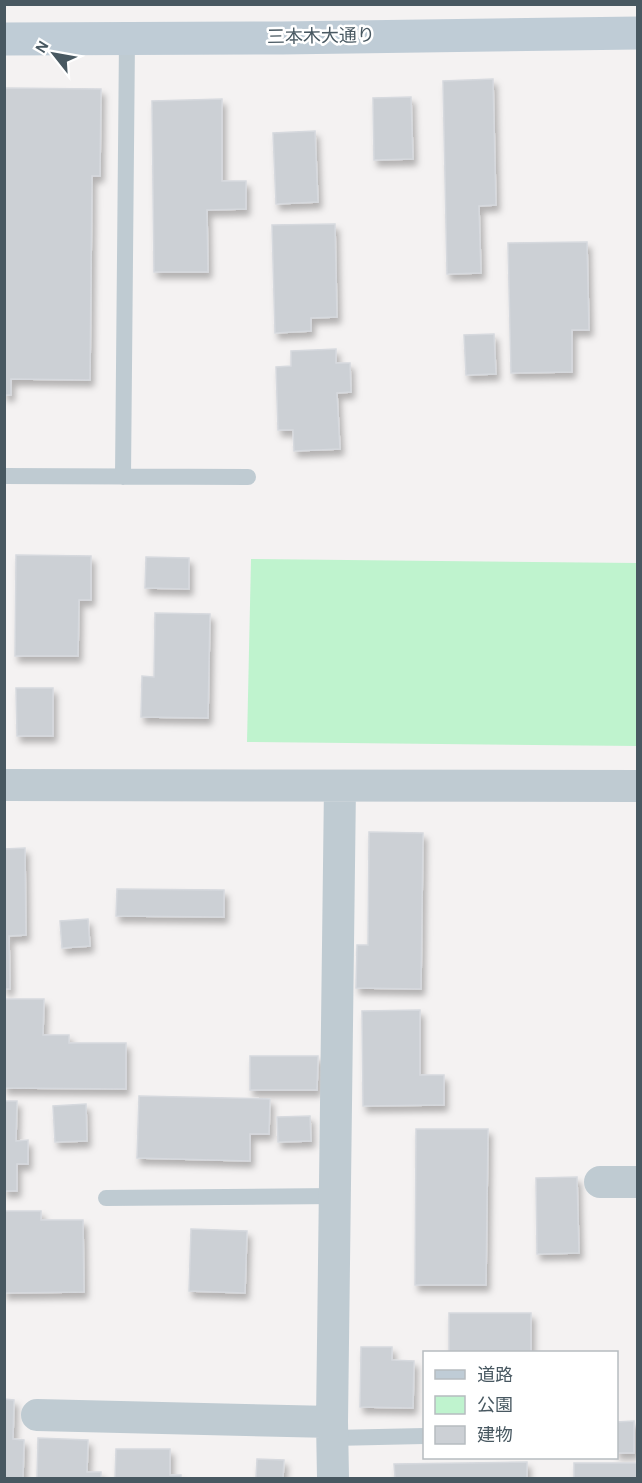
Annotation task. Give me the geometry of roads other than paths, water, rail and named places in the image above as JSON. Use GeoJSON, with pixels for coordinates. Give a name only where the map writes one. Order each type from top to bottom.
{"type":"FeatureCollection","features":[{"type":"Feature","properties":{"kind":"main road","name":"三本木大通り"},"geometry":{"type":"LineString","coordinates":[[4,39],[638,33]]}},
{"type":"Feature","properties":{"kind":"street"},"geometry":{"type":"LineString","coordinates":[[4,784],[638,786]]}},
{"type":"Feature","properties":{"kind":"street"},"geometry":{"type":"LineString","coordinates":[[333,1479],[339,786]]}},
{"type":"Feature","properties":{"kind":"street"},"geometry":{"type":"LineString","coordinates":[[600,1182],[638,1182]]}},
{"type":"Feature","properties":{"kind":"street"},"geometry":{"type":"LineString","coordinates":[[37,1414],[333,1430]]}},
{"type":"Feature","properties":{"kind":"lane"},"geometry":{"type":"LineString","coordinates":[[123,477],[127,39]]}},
{"type":"Feature","properties":{"kind":"lane"},"geometry":{"type":"LineString","coordinates":[[4,476],[248,477]]}},
{"type":"Feature","properties":{"kind":"lane"},"geometry":{"type":"LineString","coordinates":[[106,1198],[335,1196]]}},
{"type":"Feature","properties":{"kind":"lane"},"geometry":{"type":"LineString","coordinates":[[333,1430],[423,1436]]}}]}
